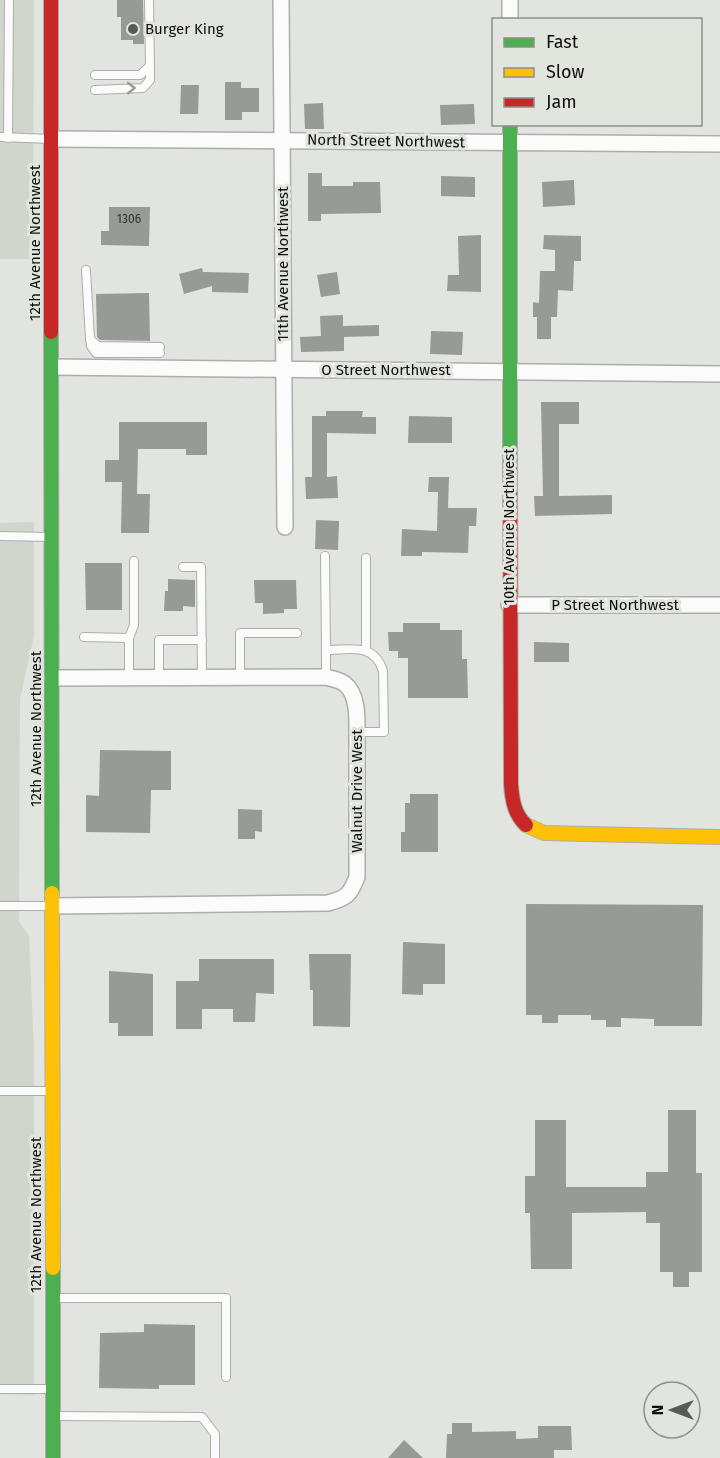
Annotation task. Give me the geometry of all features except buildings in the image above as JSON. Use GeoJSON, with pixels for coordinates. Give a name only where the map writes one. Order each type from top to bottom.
{"type":"FeatureCollection","features":[{"type":"Feature","properties":{"kind":"main road","name":"12th Avenue Northwest"},"geometry":{"type":"LineString","coordinates":[[51,0],[53,1458]]}},
{"type":"Feature","properties":{"kind":"main road","name":"10th Avenue Northwest"},"geometry":{"type":"LineString","coordinates":[[510,126],[510,760],[516,814],[531,830],[544,833],[720,837]]}},
{"type":"Feature","properties":{"kind":"street","name":"11th Avenue Northwest"},"geometry":{"type":"LineString","coordinates":[[281,0],[285,527]]}},
{"type":"Feature","properties":{"kind":"street"},"geometry":{"type":"LineString","coordinates":[[510,0],[510,18]]}},
{"type":"Feature","properties":{"kind":"street","name":"North Street Northwest"},"geometry":{"type":"LineString","coordinates":[[51,139],[720,144]]}},
{"type":"Feature","properties":{"kind":"street","name":"O Street Northwest"},"geometry":{"type":"LineString","coordinates":[[52,367],[720,374]]}},
{"type":"Feature","properties":{"kind":"street","name":"P Street Northwest"},"geometry":{"type":"LineString","coordinates":[[509,605],[720,605]]}},
{"type":"Feature","properties":{"kind":"street"},"geometry":{"type":"LineString","coordinates":[[52,678],[326,677]]}},
{"type":"Feature","properties":{"kind":"street","name":"Walnut Drive West"},"geometry":{"type":"LineString","coordinates":[[52,906],[328,903],[341,900],[351,893],[357,877],[356,712],[352,693],[344,683],[326,677]]}},
{"type":"Feature","properties":{"kind":"lane"},"geometry":{"type":"LineString","coordinates":[[9,0],[4,137],[51,139]]}},
{"type":"Feature","properties":{"kind":"lane"},"geometry":{"type":"LineString","coordinates":[[95,90],[143,88],[150,80],[149,0]]}},
{"type":"Feature","properties":{"kind":"lane"},"geometry":{"type":"LineString","coordinates":[[94,75],[140,75],[150,66]]}},
{"type":"Feature","properties":{"kind":"lane"},"geometry":{"type":"LineString","coordinates":[[86,270],[90,339],[98,346],[160,350]]}},
{"type":"Feature","properties":{"kind":"lane"},"geometry":{"type":"LineString","coordinates":[[0,536],[52,537]]}},
{"type":"Feature","properties":{"kind":"lane"},"geometry":{"type":"LineString","coordinates":[[325,556],[326,677]]}},
{"type":"Feature","properties":{"kind":"lane"},"geometry":{"type":"LineString","coordinates":[[366,558],[366,650]]}},
{"type":"Feature","properties":{"kind":"lane"},"geometry":{"type":"LineString","coordinates":[[129,678],[129,638],[134,625],[134,561]]}},
{"type":"Feature","properties":{"kind":"lane"},"geometry":{"type":"LineString","coordinates":[[183,567],[201,567],[202,678]]}},
{"type":"Feature","properties":{"kind":"lane"},"geometry":{"type":"LineString","coordinates":[[240,678],[240,633],[297,633]]}},
{"type":"Feature","properties":{"kind":"lane"},"geometry":{"type":"LineString","coordinates":[[84,637],[129,638]]}},
{"type":"Feature","properties":{"kind":"lane"},"geometry":{"type":"LineString","coordinates":[[159,678],[159,640],[202,640]]}},
{"type":"Feature","properties":{"kind":"lane"},"geometry":{"type":"LineString","coordinates":[[326,650],[366,650],[380,661],[383,671],[384,732],[357,732]]}},
{"type":"Feature","properties":{"kind":"lane"},"geometry":{"type":"LineString","coordinates":[[0,906],[52,906]]}},
{"type":"Feature","properties":{"kind":"lane"},"geometry":{"type":"LineString","coordinates":[[0,1091],[53,1090]]}},
{"type":"Feature","properties":{"kind":"lane"},"geometry":{"type":"LineString","coordinates":[[53,1298],[226,1298],[226,1377]]}},
{"type":"Feature","properties":{"kind":"lane"},"geometry":{"type":"LineString","coordinates":[[0,1389],[53,1389]]}},
{"type":"Feature","properties":{"kind":"lane"},"geometry":{"type":"LineString","coordinates":[[53,1416],[202,1417],[215,1434],[215,1458]]}},
{"type":"Feature","properties":{"kind":"shaded area"},"geometry":{"type":"Polygon","coordinates":[[[0,0],[34,0],[33,259],[0,259],[0,0]]]}},
{"type":"Feature","properties":{"kind":"shaded area"},"geometry":{"type":"Polygon","coordinates":[[[34,522],[34,636],[20,699],[19,922],[29,936],[34,1050],[34,1395],[0,1394],[0,523],[34,522]]]}},
{"type":"Feature","properties":{"kind":"traffic: fast"},"geometry":{"type":"LineString","coordinates":[[510,126],[510,472]]}},
{"type":"Feature","properties":{"kind":"traffic: fast"},"geometry":{"type":"LineString","coordinates":[[51,332],[52,893]]}},
{"type":"Feature","properties":{"kind":"traffic: fast"},"geometry":{"type":"LineString","coordinates":[[53,1268],[53,1458]]}},
{"type":"Feature","properties":{"kind":"traffic: slow"},"geometry":{"type":"LineString","coordinates":[[526,825],[544,833],[720,837]]}},
{"type":"Feature","properties":{"kind":"traffic: slow"},"geometry":{"type":"LineString","coordinates":[[52,893],[53,1268]]}},
{"type":"Feature","properties":{"kind":"traffic: jam"},"geometry":{"type":"LineString","coordinates":[[51,0],[51,332]]}},
{"type":"Feature","properties":{"kind":"traffic: jam"},"geometry":{"type":"LineString","coordinates":[[510,472],[511,784],[516,811],[526,825]]}},
{"type":"Feature","properties":{"kind":"place","name":"Burger King"},"geometry":{"type":"Point","coordinates":[133,29]}}]}
